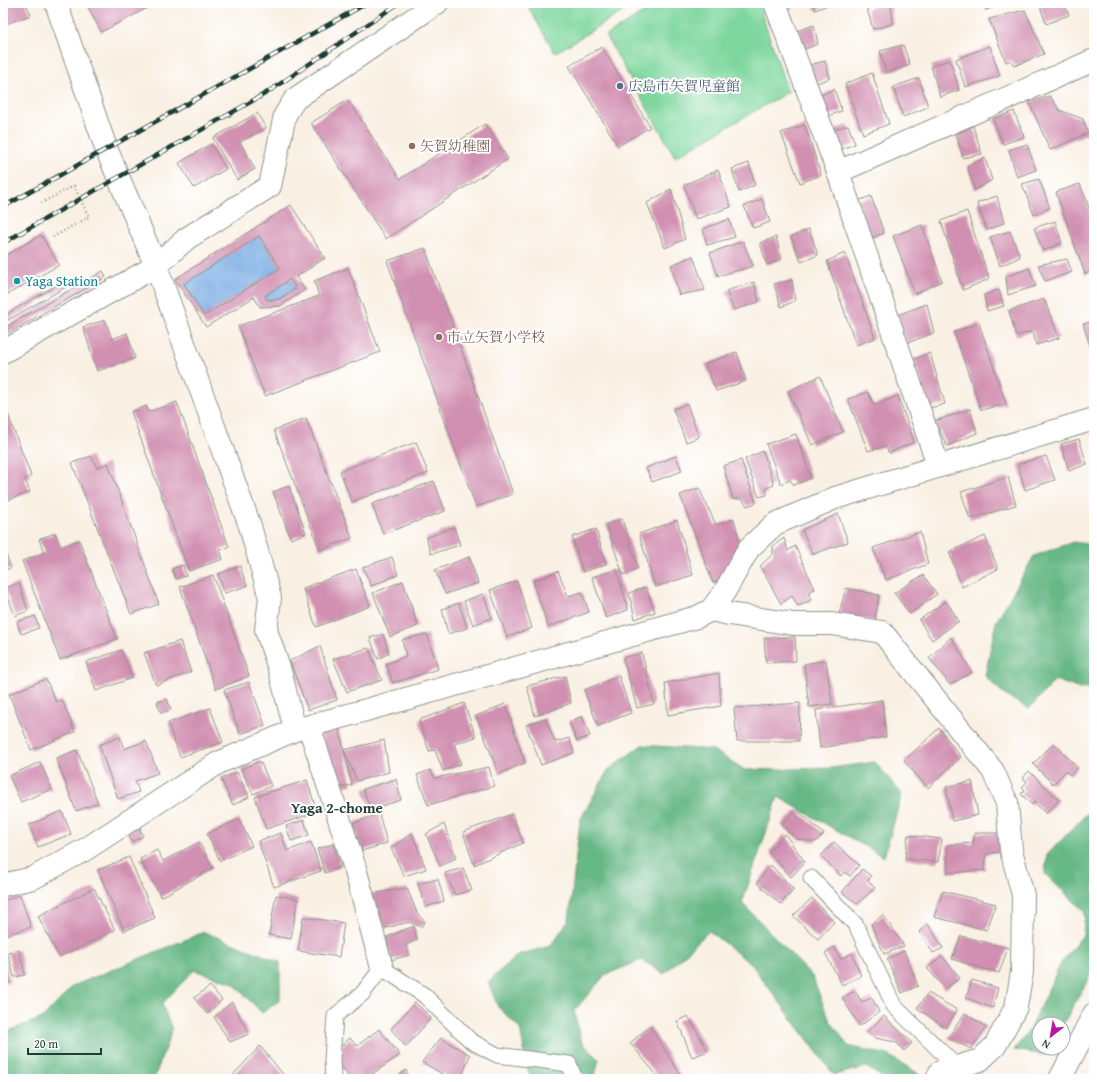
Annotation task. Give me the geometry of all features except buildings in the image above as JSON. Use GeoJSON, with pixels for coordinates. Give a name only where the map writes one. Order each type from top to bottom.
{"type":"FeatureCollection","features":[{"type":"Feature","properties":{"kind":"street"},"geometry":{"type":"LineString","coordinates":[[56,3],[106,148],[156,266],[250,526],[270,598],[266,630],[280,671],[355,868],[382,968]]}},
{"type":"Feature","properties":{"kind":"street"},"geometry":{"type":"LineString","coordinates":[[3,352],[156,266],[186,239],[270,186],[285,115],[295,99],[437,3]]}},
{"type":"Feature","properties":{"kind":"street"},"geometry":{"type":"LineString","coordinates":[[775,3],[838,172],[938,465]]}},
{"type":"Feature","properties":{"kind":"street"},"geometry":{"type":"LineString","coordinates":[[838,172],[1094,60]]}},
{"type":"Feature","properties":{"kind":"street"},"geometry":{"type":"LineString","coordinates":[[3,886],[33,878],[86,849],[218,764],[302,728],[697,617],[711,610],[725,591],[749,548],[775,524],[835,498],[938,465],[1094,419]]}},
{"type":"Feature","properties":{"kind":"street"},"geometry":{"type":"LineString","coordinates":[[711,610],[794,624],[832,624],[882,632],[992,771],[1007,803],[1011,850],[1023,894],[1022,972],[1016,1008],[995,1046],[980,1060],[940,1072],[937,1079]]}},
{"type":"Feature","properties":{"kind":"street"},"geometry":{"type":"LineString","coordinates":[[1060,1079],[1094,1014]]}},
{"type":"Feature","properties":{"kind":"lane"},"geometry":{"type":"LineString","coordinates":[[811,878],[856,925],[894,1006],[957,1067]]}},
{"type":"Feature","properties":{"kind":"lane"},"geometry":{"type":"LineString","coordinates":[[333,1079],[332,1060],[335,1016],[362,994],[382,968],[424,995],[471,1041],[497,1055],[569,1064],[575,1079]]}},
{"type":"Feature","properties":{"kind":"path"},"geometry":{"type":"LineString","coordinates":[[41,203],[74,186],[89,217],[53,237]]}},
{"type":"Feature","properties":{"kind":"green space"},"geometry":{"type":"Polygon","coordinates":[[[526,3],[637,3],[555,53],[526,3]]]}},
{"type":"Feature","properties":{"kind":"green space"},"geometry":{"type":"Polygon","coordinates":[[[659,3],[758,3],[788,92],[675,157],[606,36],[659,3]]]}},
{"type":"Feature","properties":{"kind":"green space"},"geometry":{"type":"Polygon","coordinates":[[[1073,542],[1094,545],[1094,688],[1080,689],[1055,680],[1029,709],[1005,695],[985,676],[996,622],[1034,556],[1073,542]]]}},
{"type":"Feature","properties":{"kind":"green space"},"geometry":{"type":"Polygon","coordinates":[[[642,745],[713,750],[745,770],[831,768],[875,762],[902,794],[884,857],[778,797],[742,903],[812,976],[829,1019],[848,1046],[888,1055],[919,1074],[915,1079],[885,1079],[866,1067],[834,1075],[751,964],[709,931],[664,974],[642,960],[605,975],[574,1011],[582,1043],[599,1059],[594,1079],[531,1079],[528,1071],[520,1029],[498,1007],[488,982],[517,955],[550,946],[569,920],[580,820],[608,770],[642,745]]]}},
{"type":"Feature","properties":{"kind":"green space"},"geometry":{"type":"Polygon","coordinates":[[[1094,806],[1094,969],[1068,1016],[1036,1016],[1061,963],[1083,935],[1085,912],[1045,874],[1047,855],[1094,806]]]}},
{"type":"Feature","properties":{"kind":"green space"},"geometry":{"type":"Polygon","coordinates":[[[204,932],[280,962],[280,1000],[262,1013],[233,983],[194,970],[162,1004],[172,1029],[154,1079],[3,1079],[3,1033],[43,1018],[73,986],[204,932]]]}},
{"type":"Feature","properties":{"kind":"green space"},"geometry":{"type":"Polygon","coordinates":[[[1031,1026],[1031,1053],[1014,1050],[1031,1026]]]}},
{"type":"Feature","properties":{"kind":"water"},"geometry":{"type":"Polygon","coordinates":[[[259,236],[280,268],[204,316],[184,284],[259,236]]]}},
{"type":"Feature","properties":{"kind":"water"},"geometry":{"type":"Polygon","coordinates":[[[290,279],[296,288],[279,299],[267,300],[265,296],[290,279]]]}},
{"type":"Feature","properties":{"kind":"railway"},"geometry":{"type":"LineString","coordinates":[[3,207],[367,3]]}},
{"type":"Feature","properties":{"kind":"railway"},"geometry":{"type":"LineString","coordinates":[[3,243],[268,92],[399,3]]}},
{"type":"Feature","properties":{"kind":"place","name":"広島市矢賀児童館"},"geometry":{"type":"Point","coordinates":[620,86]}},
{"type":"Feature","properties":{"kind":"place","name":"矢賀幼稚園"},"geometry":{"type":"Point","coordinates":[412,146]}},
{"type":"Feature","properties":{"kind":"place","name":"Yaga Station"},"geometry":{"type":"Point","coordinates":[17,281]}},
{"type":"Feature","properties":{"kind":"place","name":"市立矢賀小学校"},"geometry":{"type":"Point","coordinates":[439,337]}},
{"type":"Feature","properties":{"kind":"district","name":"Yaga 2-chome"},"geometry":{"type":"Point","coordinates":[337,807]}}]}
